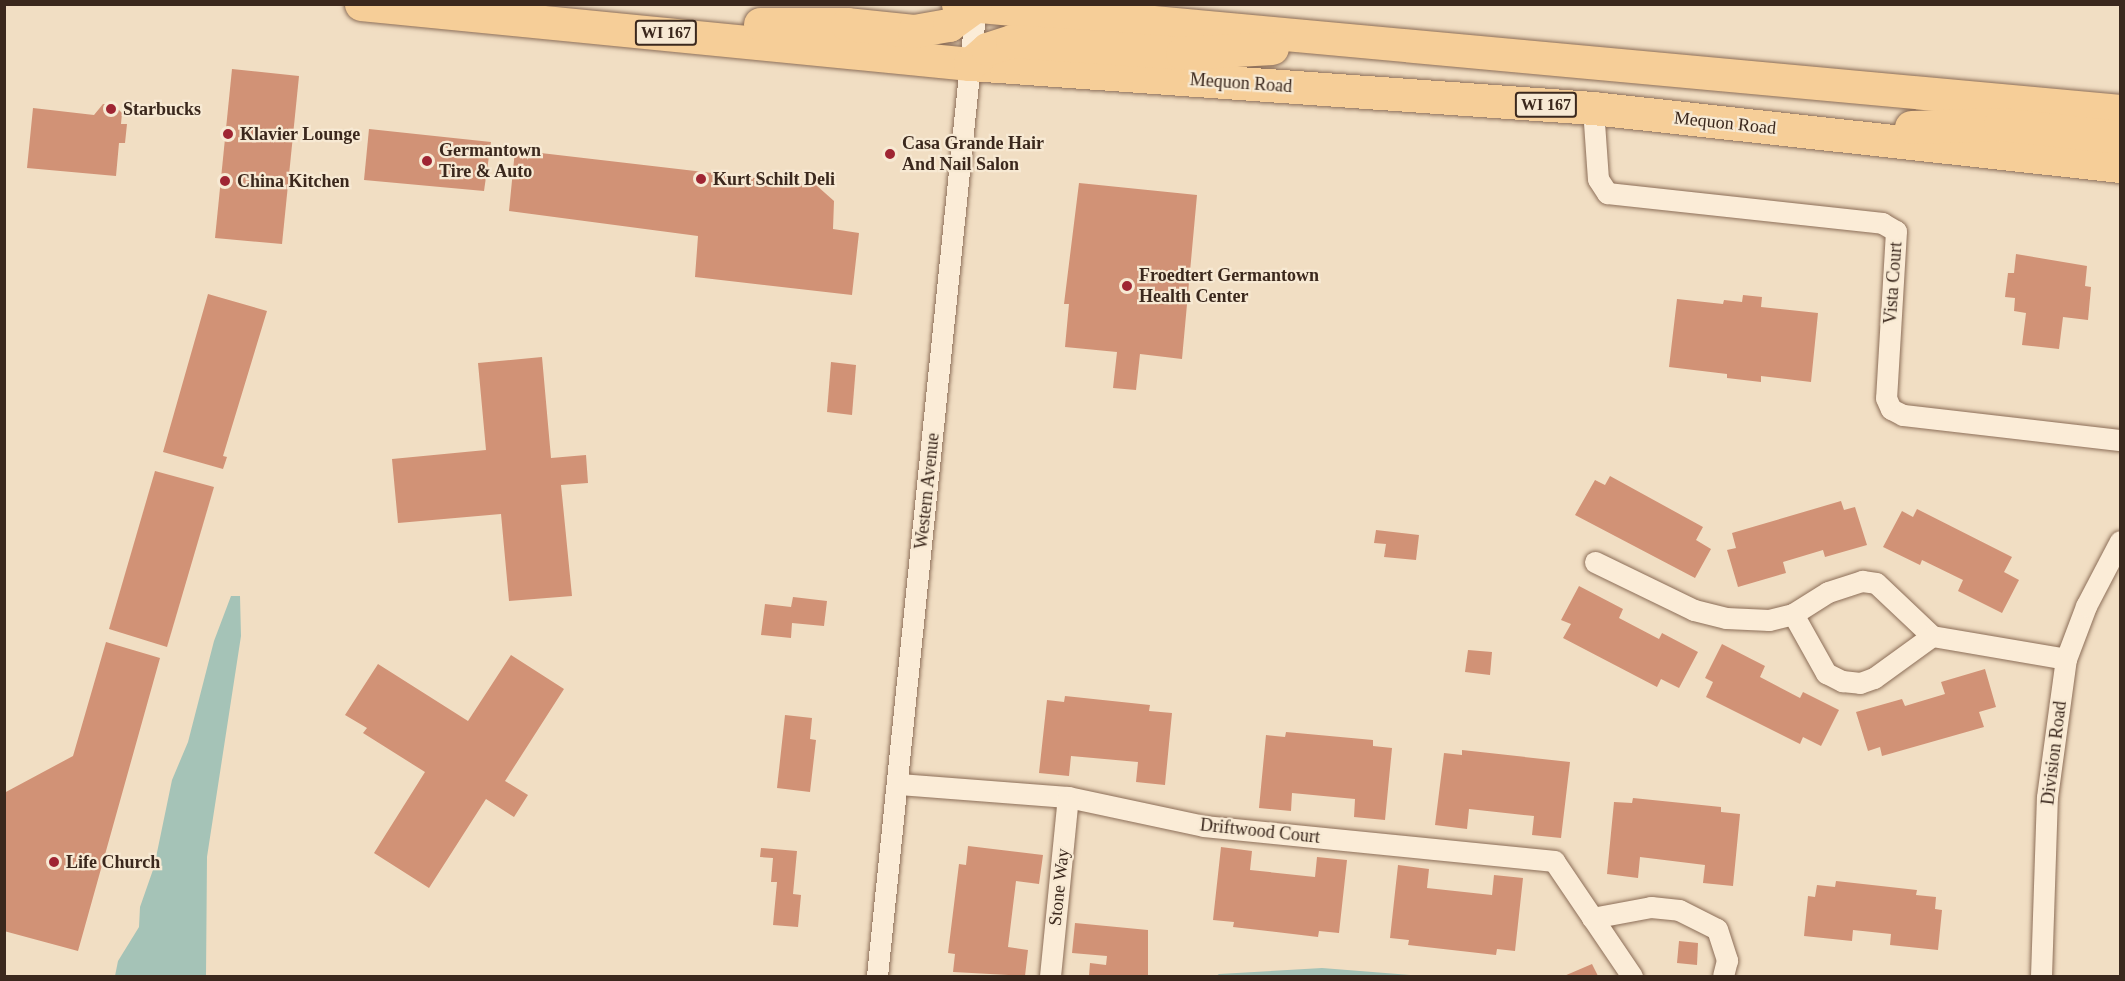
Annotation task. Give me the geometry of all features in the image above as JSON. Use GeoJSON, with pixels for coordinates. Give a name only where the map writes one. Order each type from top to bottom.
{"type":"FeatureCollection","features":[{"type":"Feature","properties":{"kind":"main road","name":"Mequon Road"},"geometry":{"type":"LineString","coordinates":[[361,4],[603,16],[690,35],[970,64],[1593,108],[2121,166]]}},
{"type":"Feature","properties":{"kind":"main road"},"geometry":{"type":"LineString","coordinates":[[690,35],[765,24],[847,24],[923,30],[949,25],[970,5],[1320,36],[1982,111],[2121,137]]}},
{"type":"Feature","properties":{"kind":"main road"},"geometry":{"type":"LineString","coordinates":[[970,64],[987,49],[1012,41],[1182,53],[1261,50],[1320,36]]}},
{"type":"Feature","properties":{"kind":"main road"},"geometry":{"type":"LineString","coordinates":[[1844,135],[1933,125],[1982,111],[2121,111]]}},
{"type":"Feature","properties":{"kind":"street","name":"Western Avenue"},"geometry":{"type":"LineString","coordinates":[[877,976],[899,784],[970,64],[970,5]]}},
{"type":"Feature","properties":{"kind":"street","name":"Vista Court"},"geometry":{"type":"LineString","coordinates":[[1593,108],[1598,179],[1606,193],[1882,223],[1896,231],[1886,398],[1891,409],[1903,415],[2121,440]]}},
{"type":"Feature","properties":{"kind":"street","name":"Division Road"},"geometry":{"type":"LineString","coordinates":[[2041,976],[2047,797],[2066,659],[2086,606],[2121,541]]}},
{"type":"Feature","properties":{"kind":"street"},"geometry":{"type":"LineString","coordinates":[[1595,562],[1694,610],[1726,618],[1769,620],[1793,614],[1828,592],[1862,582],[1875,583],[1932,636],[2066,659]]}},
{"type":"Feature","properties":{"kind":"street"},"geometry":{"type":"LineString","coordinates":[[1793,614],[1826,673],[1842,681],[1860,683],[1874,678],[1932,636]]}},
{"type":"Feature","properties":{"kind":"street","name":"Driftwood Court"},"geometry":{"type":"LineString","coordinates":[[899,784],[1068,797],[1204,826],[1554,861],[1632,976]]}},
{"type":"Feature","properties":{"kind":"street","name":"Stone Way"},"geometry":{"type":"LineString","coordinates":[[1050,976],[1068,797]]}},
{"type":"Feature","properties":{"kind":"street"},"geometry":{"type":"LineString","coordinates":[[1593,918],[1651,907],[1679,910],[1717,929],[1727,960],[1723,976]]}},
{"type":"Feature","properties":{"kind":"shaded area"},"geometry":{"type":"Polygon","coordinates":[[[231,596],[240,596],[241,636],[207,857],[206,976],[115,976],[118,961],[139,927],[140,907],[154,867],[172,780],[188,742],[214,641],[231,596]]]}},
{"type":"Feature","properties":{"kind":"shaded area"},"geometry":{"type":"Polygon","coordinates":[[[1322,968],[1423,976],[1216,976],[1219,974],[1322,968]]]}},
{"type":"Feature","properties":{"kind":"building"},"geometry":{"type":"Polygon","coordinates":[[[232,69],[299,76],[282,244],[215,238],[232,69]]]}},
{"type":"Feature","properties":{"kind":"building"},"geometry":{"type":"Polygon","coordinates":[[[103,104],[114,105],[122,113],[121,124],[127,124],[125,143],[119,143],[116,176],[27,168],[33,108],[94,115],[103,104]]]}},
{"type":"Feature","properties":{"kind":"building","name":"Germantown Tire & Auto"},"geometry":{"type":"Polygon","coordinates":[[[369,129],[491,142],[484,191],[364,180],[369,129]]]}},
{"type":"Feature","properties":{"kind":"building"},"geometry":{"type":"Polygon","coordinates":[[[515,150],[816,185],[834,201],[833,229],[859,233],[852,295],[695,277],[698,236],[509,211],[515,150]]]}},
{"type":"Feature","properties":{"kind":"building","name":"Froedtert Germantown Health Center"},"geometry":{"type":"Polygon","coordinates":[[[1079,183],[1197,195],[1182,359],[1140,354],[1136,390],[1113,388],[1117,352],[1065,347],[1069,304],[1064,304],[1079,183]]]}},
{"type":"Feature","properties":{"kind":"building"},"geometry":{"type":"Polygon","coordinates":[[[2016,254],[2087,266],[2085,286],[2091,287],[2088,320],[2063,317],[2059,349],[2022,345],[2026,313],[2014,311],[2015,298],[2005,297],[2008,273],[2014,273],[2016,254]]]}},
{"type":"Feature","properties":{"kind":"building"},"geometry":{"type":"Polygon","coordinates":[[[208,294],[267,311],[223,456],[227,457],[223,469],[163,452],[208,294]]]}},
{"type":"Feature","properties":{"kind":"building"},"geometry":{"type":"Polygon","coordinates":[[[1743,295],[1762,297],[1761,307],[1818,313],[1811,382],[1761,376],[1761,382],[1727,378],[1727,374],[1669,367],[1677,299],[1723,304],[1724,300],[1742,302],[1743,295]]]}},
{"type":"Feature","properties":{"kind":"building"},"geometry":{"type":"Polygon","coordinates":[[[542,357],[551,458],[586,455],[588,483],[561,485],[572,596],[509,601],[501,514],[398,523],[392,459],[486,450],[478,363],[542,357]]]}},
{"type":"Feature","properties":{"kind":"building"},"geometry":{"type":"Polygon","coordinates":[[[831,362],[856,365],[852,415],[827,412],[831,362]]]}},
{"type":"Feature","properties":{"kind":"building"},"geometry":{"type":"Polygon","coordinates":[[[155,471],[214,487],[167,647],[109,629],[155,471]]]}},
{"type":"Feature","properties":{"kind":"building"},"geometry":{"type":"Polygon","coordinates":[[[1610,476],[1703,527],[1696,540],[1711,549],[1695,578],[1575,515],[1595,480],[1605,485],[1610,476]]]}},
{"type":"Feature","properties":{"kind":"building"},"geometry":{"type":"Polygon","coordinates":[[[1841,501],[1844,510],[1855,507],[1867,545],[1825,557],[1823,550],[1783,562],[1786,573],[1738,587],[1727,550],[1736,548],[1732,533],[1841,501]]]}},
{"type":"Feature","properties":{"kind":"building"},"geometry":{"type":"Polygon","coordinates":[[[1917,509],[2012,557],[2004,572],[2019,580],[2002,613],[1958,591],[1963,580],[1922,560],[1920,565],[1883,547],[1902,511],[1913,517],[1917,509]]]}},
{"type":"Feature","properties":{"kind":"building"},"geometry":{"type":"Polygon","coordinates":[[[1376,530],[1419,535],[1416,560],[1384,557],[1386,544],[1374,543],[1376,530]]]}},
{"type":"Feature","properties":{"kind":"building"},"geometry":{"type":"Polygon","coordinates":[[[1579,586],[1623,609],[1619,618],[1659,639],[1662,633],[1698,652],[1679,688],[1661,679],[1657,687],[1563,638],[1571,624],[1561,620],[1579,586]]]}},
{"type":"Feature","properties":{"kind":"building"},"geometry":{"type":"Polygon","coordinates":[[[793,597],[827,601],[824,626],[792,623],[791,638],[761,635],[765,604],[791,607],[793,597]]]}},
{"type":"Feature","properties":{"kind":"building","name":"Life Church"},"geometry":{"type":"Polygon","coordinates":[[[106,642],[160,658],[78,951],[4,931],[4,793],[73,756],[106,642]]]}},
{"type":"Feature","properties":{"kind":"building"},"geometry":{"type":"Polygon","coordinates":[[[1722,644],[1765,666],[1760,677],[1800,698],[1803,692],[1839,710],[1821,746],[1803,737],[1800,744],[1706,697],[1713,682],[1705,678],[1722,644]]]}},
{"type":"Feature","properties":{"kind":"building"},"geometry":{"type":"Polygon","coordinates":[[[1468,650],[1492,652],[1490,675],[1465,672],[1468,650]]]}},
{"type":"Feature","properties":{"kind":"building"},"geometry":{"type":"Polygon","coordinates":[[[511,655],[564,689],[505,781],[528,795],[514,817],[486,799],[429,888],[374,853],[425,772],[363,733],[367,728],[345,715],[378,664],[468,721],[511,655]]]}},
{"type":"Feature","properties":{"kind":"building"},"geometry":{"type":"Polygon","coordinates":[[[1985,669],[1996,707],[1979,712],[1984,727],[1882,756],[1880,747],[1868,751],[1856,712],[1902,699],[1905,706],[1945,694],[1941,682],[1985,669]]]}},
{"type":"Feature","properties":{"kind":"building"},"geometry":{"type":"Polygon","coordinates":[[[1065,696],[1150,705],[1149,711],[1172,713],[1165,785],[1136,782],[1138,762],[1071,756],[1069,776],[1039,773],[1047,700],[1064,702],[1065,696]]]}},
{"type":"Feature","properties":{"kind":"building"},"geometry":{"type":"Polygon","coordinates":[[[785,715],[812,718],[810,739],[816,740],[810,792],[777,788],[785,715]]]}},
{"type":"Feature","properties":{"kind":"building"},"geometry":{"type":"Polygon","coordinates":[[[1286,732],[1373,740],[1373,746],[1392,748],[1385,820],[1354,817],[1355,799],[1292,793],[1291,811],[1259,808],[1266,735],[1285,737],[1286,732]]]}},
{"type":"Feature","properties":{"kind":"building"},"geometry":{"type":"Polygon","coordinates":[[[1462,750],[1570,762],[1561,838],[1532,835],[1534,816],[1469,809],[1467,829],[1435,825],[1444,753],[1462,755],[1462,750]]]}},
{"type":"Feature","properties":{"kind":"building"},"geometry":{"type":"Polygon","coordinates":[[[1633,798],[1721,807],[1721,812],[1740,814],[1733,886],[1703,883],[1705,865],[1640,857],[1638,878],[1607,874],[1614,802],[1632,803],[1633,798]]]}},
{"type":"Feature","properties":{"kind":"building"},"geometry":{"type":"Polygon","coordinates":[[[968,846],[1043,855],[1039,884],[1016,881],[1008,947],[1028,950],[1025,976],[953,972],[955,954],[948,953],[959,864],[966,865],[968,846]]]}},
{"type":"Feature","properties":{"kind":"building"},"geometry":{"type":"Polygon","coordinates":[[[1221,847],[1252,851],[1250,870],[1315,877],[1317,857],[1347,860],[1339,933],[1319,931],[1318,937],[1233,927],[1234,922],[1213,920],[1221,847]]]}},
{"type":"Feature","properties":{"kind":"building"},"geometry":{"type":"Polygon","coordinates":[[[761,848],[797,851],[793,894],[801,895],[798,927],[773,925],[777,882],[771,882],[773,858],[760,857],[761,848]]]}},
{"type":"Feature","properties":{"kind":"building"},"geometry":{"type":"Polygon","coordinates":[[[1398,865],[1429,869],[1427,888],[1492,895],[1494,875],[1523,878],[1515,951],[1497,949],[1496,955],[1408,945],[1409,940],[1390,938],[1398,865]]]}},
{"type":"Feature","properties":{"kind":"building"},"geometry":{"type":"Polygon","coordinates":[[[1836,881],[1917,890],[1916,895],[1936,897],[1935,909],[1942,910],[1938,950],[1890,945],[1891,934],[1853,930],[1852,941],[1804,936],[1808,896],[1815,897],[1817,885],[1835,887],[1836,881]]]}},
{"type":"Feature","properties":{"kind":"building"},"geometry":{"type":"Polygon","coordinates":[[[1075,923],[1148,930],[1148,976],[1089,976],[1090,963],[1106,965],[1107,956],[1072,953],[1075,923]]]}},
{"type":"Feature","properties":{"kind":"building"},"geometry":{"type":"Polygon","coordinates":[[[1679,941],[1698,943],[1697,965],[1677,963],[1679,941]]]}},
{"type":"Feature","properties":{"kind":"building"},"geometry":{"type":"Polygon","coordinates":[[[1592,964],[1598,976],[1564,976],[1592,964]]]}},
{"type":"Feature","properties":{"kind":"place","name":"Starbucks"},"geometry":{"type":"Point","coordinates":[111,109]}},
{"type":"Feature","properties":{"kind":"place","name":"Klavier Lounge"},"geometry":{"type":"Point","coordinates":[228,134]}},
{"type":"Feature","properties":{"kind":"place","name":"Casa Grande Hair And Nail Salon"},"geometry":{"type":"Point","coordinates":[890,154]}},
{"type":"Feature","properties":{"kind":"place","name":"Germantown Tire & Auto"},"geometry":{"type":"Point","coordinates":[427,161]}},
{"type":"Feature","properties":{"kind":"place","name":"Kurt Schilt Deli"},"geometry":{"type":"Point","coordinates":[701,179]}},
{"type":"Feature","properties":{"kind":"place","name":"China Kitchen"},"geometry":{"type":"Point","coordinates":[225,181]}},
{"type":"Feature","properties":{"kind":"place","name":"Froedtert Germantown Health Center"},"geometry":{"type":"Point","coordinates":[1127,286]}},
{"type":"Feature","properties":{"kind":"place","name":"Life Church"},"geometry":{"type":"Point","coordinates":[54,862]}}]}
